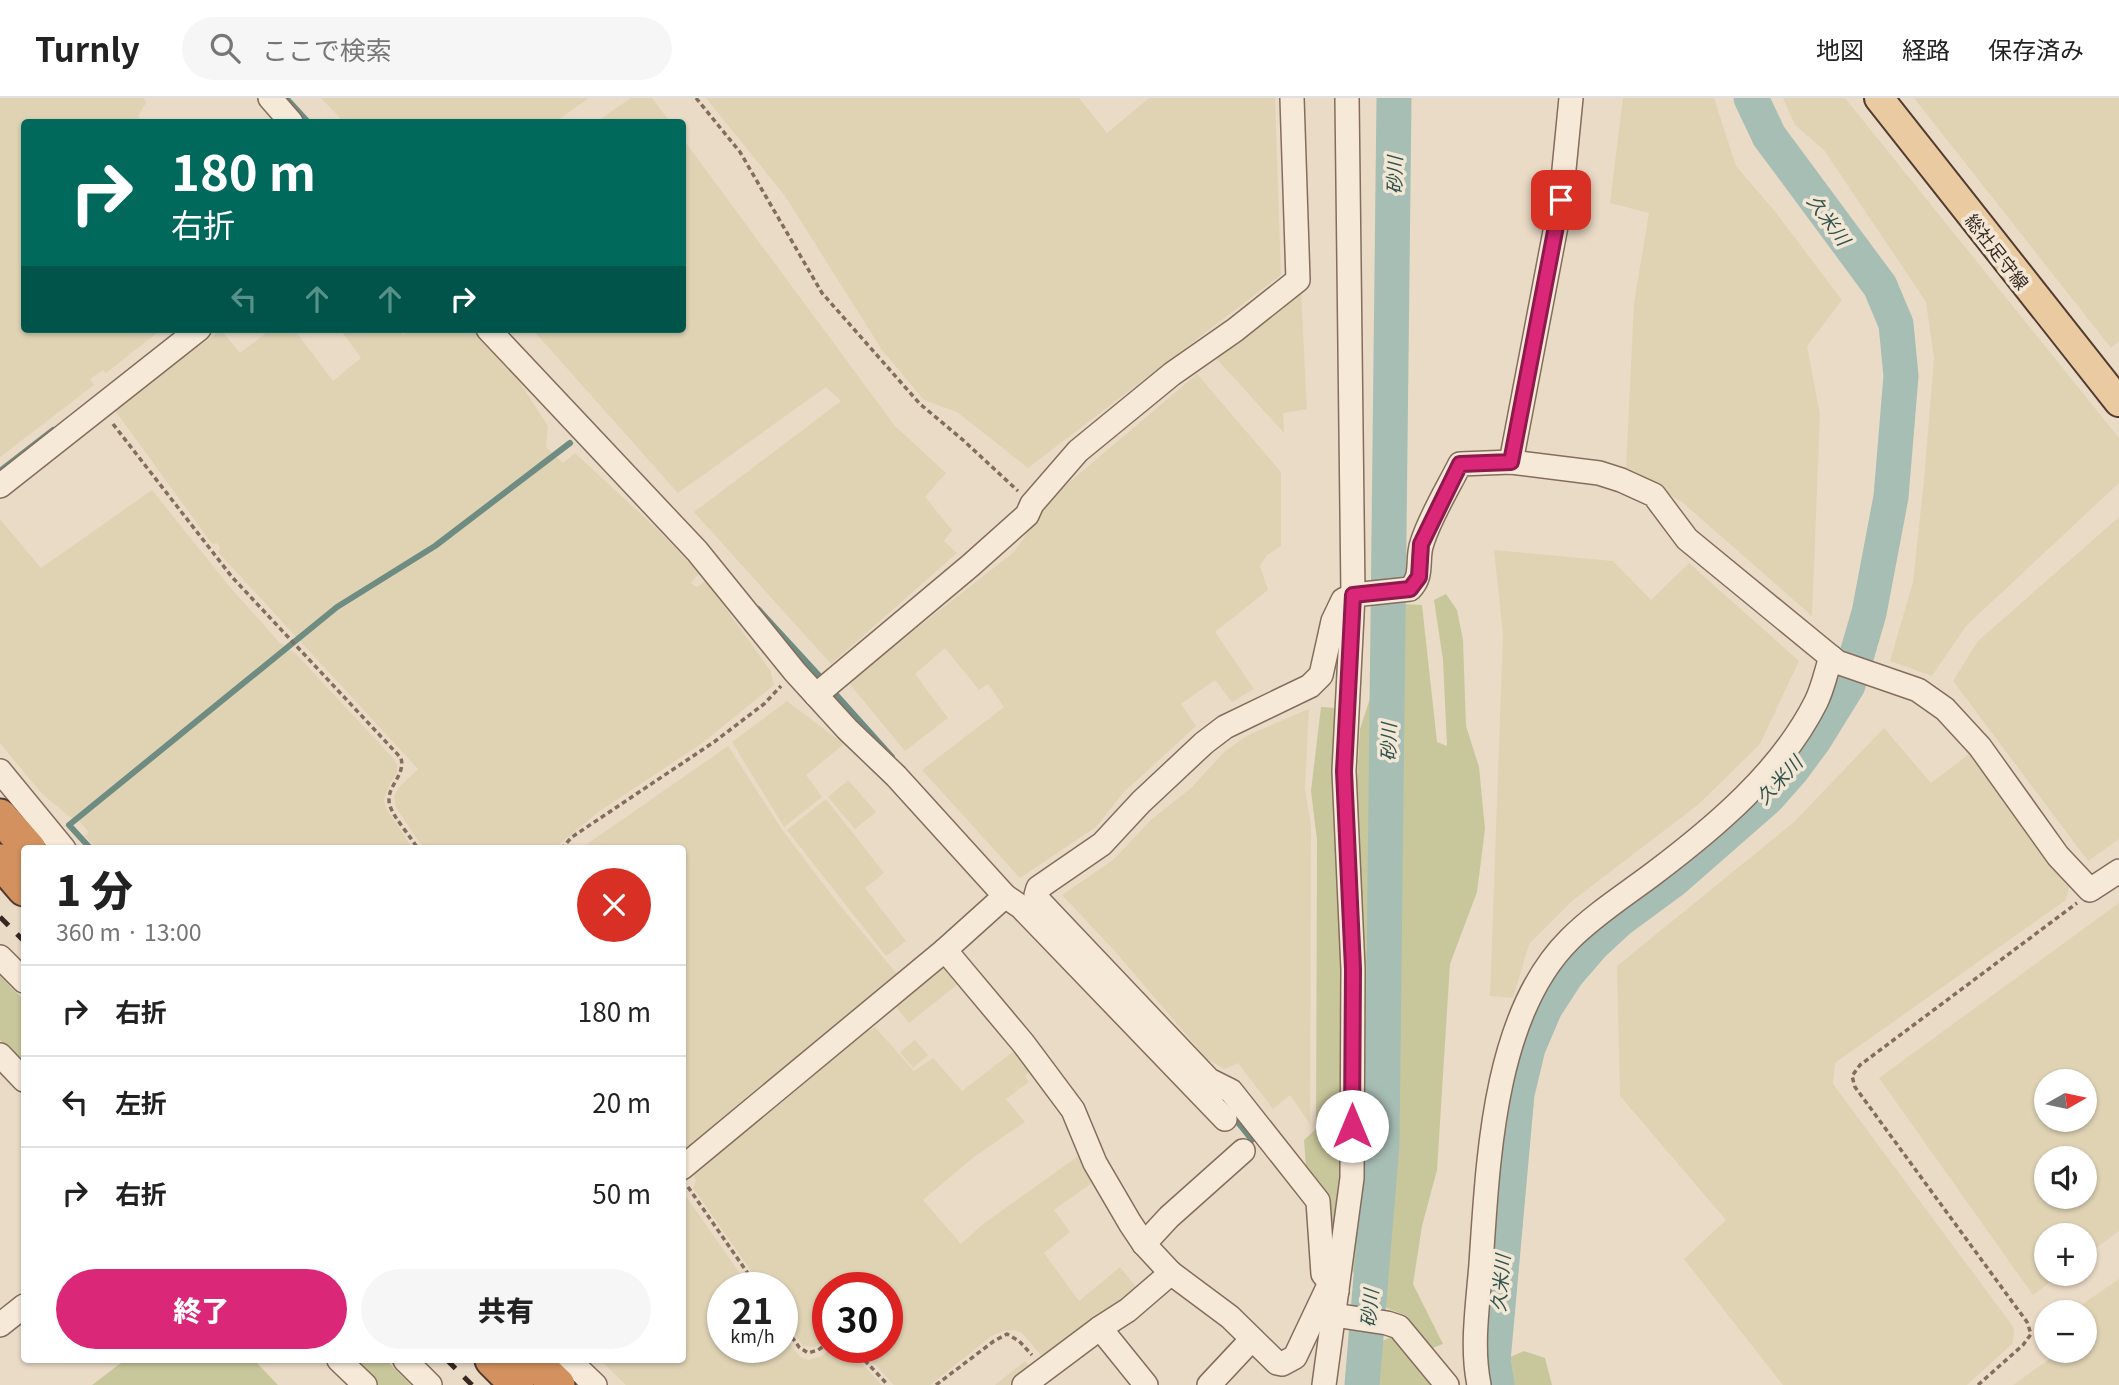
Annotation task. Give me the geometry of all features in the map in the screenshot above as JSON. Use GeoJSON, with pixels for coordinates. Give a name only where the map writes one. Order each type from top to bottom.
{"type":"FeatureCollection","features":[{"type":"Feature","properties":{"kind":"highway"},"geometry":{"type":"LineString","coordinates":[[0,816],[25,845]]}},
{"type":"Feature","properties":{"kind":"highway"},"geometry":{"type":"LineString","coordinates":[[0,861],[21,886]]}},
{"type":"Feature","properties":{"kind":"highway"},"geometry":{"type":"LineString","coordinates":[[495,1363],[517,1385]]}},
{"type":"Feature","properties":{"kind":"highway"},"geometry":{"type":"LineString","coordinates":[[535,1363],[558,1385]]}},
{"type":"Feature","properties":{"kind":"main road","name":"総社足守線"},"geometry":{"type":"LineString","coordinates":[[1879,98],[2119,402]]}},
{"type":"Feature","properties":{"kind":"street"},"geometry":{"type":"LineString","coordinates":[[270,98],[288,119]]}},
{"type":"Feature","properties":{"kind":"street"},"geometry":{"type":"LineString","coordinates":[[823,689],[1027,515],[1032,504],[1078,451],[1172,374],[1235,330],[1298,280],[1292,98]]}},
{"type":"Feature","properties":{"kind":"street"},"geometry":{"type":"LineString","coordinates":[[1324,1385],[1338,1316],[1334,1287],[1352,1178],[1353,969],[1344,771],[1362,594],[1347,98]]}},
{"type":"Feature","properties":{"kind":"street"},"geometry":{"type":"LineString","coordinates":[[1511,462],[1561,200],[1571,98]]}},
{"type":"Feature","properties":{"kind":"street"},"geometry":{"type":"LineString","coordinates":[[0,486],[194,333]]}},
{"type":"Feature","properties":{"kind":"street"},"geometry":{"type":"LineString","coordinates":[[492,333],[697,551],[795,671],[823,689],[905,785],[1023,901],[1225,1119]]}},
{"type":"Feature","properties":{"kind":"street"},"geometry":{"type":"LineString","coordinates":[[686,1165],[945,950],[1023,901],[1102,845],[1141,802],[1204,743],[1225,727],[1310,686],[1321,675],[1333,621],[1343,600],[1362,594],[1410,589],[1419,577],[1421,544],[1460,464],[1511,462],[1599,473],[1654,495],[1687,539],[1834,659],[1918,690],[1945,709],[1980,747],[2058,856],[2090,890],[2119,871]]}},
{"type":"Feature","properties":{"kind":"street"},"geometry":{"type":"LineString","coordinates":[[1479,1385],[1475,1353],[1488,1164],[1499,1094],[1512,1040],[1527,1003],[1542,974],[1569,940],[1683,851],[1749,792],[1804,724],[1834,659]]}},
{"type":"Feature","properties":{"kind":"street"},"geometry":{"type":"LineString","coordinates":[[0,771],[61,845]]}},
{"type":"Feature","properties":{"kind":"street"},"geometry":{"type":"LineString","coordinates":[[1023,901],[1041,903],[1209,1080],[1231,1091],[1318,1200],[1323,1274],[1334,1287]]}},
{"type":"Feature","properties":{"kind":"street"},"geometry":{"type":"LineString","coordinates":[[945,950],[1023,1043],[1073,1110],[1095,1163],[1143,1244],[1171,1273],[1230,1317],[1277,1363],[1282,1364],[1295,1357],[1334,1287]]}},
{"type":"Feature","properties":{"kind":"street"},"geometry":{"type":"LineString","coordinates":[[0,957],[21,978]]}},
{"type":"Feature","properties":{"kind":"street"},"geometry":{"type":"LineString","coordinates":[[0,1055],[21,1077]]}},
{"type":"Feature","properties":{"kind":"street"},"geometry":{"type":"LineString","coordinates":[[1143,1244],[1242,1151]]}},
{"type":"Feature","properties":{"kind":"street"},"geometry":{"type":"LineString","coordinates":[[1024,1385],[1128,1310],[1171,1273]]}},
{"type":"Feature","properties":{"kind":"street"},"geometry":{"type":"LineString","coordinates":[[0,1325],[21,1308]]}},
{"type":"Feature","properties":{"kind":"street"},"geometry":{"type":"LineString","coordinates":[[1338,1316],[1399,1327],[1447,1385]]}},
{"type":"Feature","properties":{"kind":"street"},"geometry":{"type":"LineString","coordinates":[[1100,1328],[1146,1385]]}},
{"type":"Feature","properties":{"kind":"street"},"geometry":{"type":"LineString","coordinates":[[1209,1385],[1252,1339]]}},
{"type":"Feature","properties":{"kind":"street"},"geometry":{"type":"LineString","coordinates":[[342,1363],[365,1385]]}},
{"type":"Feature","properties":{"kind":"street"},"geometry":{"type":"LineString","coordinates":[[572,1363],[595,1385]]}},
{"type":"Feature","properties":{"kind":"path"},"geometry":{"type":"LineString","coordinates":[[695,98],[740,152],[822,293],[920,404],[1032,504]]}},
{"type":"Feature","properties":{"kind":"path"},"geometry":{"type":"LineString","coordinates":[[101,408],[232,577],[401,758],[403,765],[390,793],[390,806],[415,845]]}},
{"type":"Feature","properties":{"kind":"path"},"geometry":{"type":"LineString","coordinates":[[565,845],[572,837],[764,704],[795,671]]}},
{"type":"Feature","properties":{"kind":"path"},"geometry":{"type":"LineString","coordinates":[[1978,1385],[2023,1345],[2031,1334],[2027,1322],[1855,1087],[1852,1076],[1860,1065],[2073,907],[2090,890]]}},
{"type":"Feature","properties":{"kind":"path"},"geometry":{"type":"LineString","coordinates":[[686,1186],[747,1272]]}},
{"type":"Feature","properties":{"kind":"path"},"geometry":{"type":"LineString","coordinates":[[936,1385],[1007,1334],[1019,1341],[1044,1370]]}},
{"type":"Feature","properties":{"kind":"path"},"geometry":{"type":"LineString","coordinates":[[867,1363],[888,1385]]}},
{"type":"Feature","properties":{"kind":"shaded area"},"geometry":{"type":"Polygon","coordinates":[[[0,98],[144,98],[146,103],[138,116],[140,119],[21,119],[21,333],[157,333],[106,373],[103,370],[90,379],[94,385],[0,457],[0,98]]]}},
{"type":"Feature","properties":{"kind":"shaded area"},"geometry":{"type":"Polygon","coordinates":[[[321,98],[589,98],[559,119],[341,119],[321,98]]]}},
{"type":"Feature","properties":{"kind":"shaded area"},"geometry":{"type":"Polygon","coordinates":[[[631,98],[652,98],[668,119],[600,119],[631,98]]]}},
{"type":"Feature","properties":{"kind":"shaded area"},"geometry":{"type":"Polygon","coordinates":[[[706,98],[1079,98],[1107,133],[1149,98],[1275,98],[1281,275],[1028,468],[957,412],[924,400],[882,350],[785,196],[706,98]]]}},
{"type":"Feature","properties":{"kind":"shaded area"},"geometry":{"type":"Polygon","coordinates":[[[1623,98],[1714,98],[1736,166],[1773,209],[1842,300],[1807,346],[1820,414],[1812,616],[1682,502],[1626,469],[1634,303],[1649,213],[1610,203],[1623,98]]]}},
{"type":"Feature","properties":{"kind":"shaded area"},"geometry":{"type":"Polygon","coordinates":[[[1783,98],[1845,98],[2119,438],[2119,483],[1966,626],[1932,676],[1890,661],[1913,582],[1924,480],[1934,358],[1926,302],[1824,150],[1795,125],[1783,98]]]}},
{"type":"Feature","properties":{"kind":"shaded area"},"geometry":{"type":"Polygon","coordinates":[[[1914,98],[2119,98],[2119,341],[2111,348],[1914,98]]]}},
{"type":"Feature","properties":{"kind":"shaded area"},"geometry":{"type":"Polygon","coordinates":[[[686,143],[895,426],[946,473],[925,497],[952,530],[944,541],[957,553],[831,664],[694,512],[841,401],[826,387],[678,493],[536,333],[686,333],[686,143]]]}},
{"type":"Feature","properties":{"kind":"shaded area"},"geometry":{"type":"Polygon","coordinates":[[[1301,291],[1307,409],[1283,413],[1284,433],[1215,357],[1301,291]]]}},
{"type":"Feature","properties":{"kind":"shaded area"},"geometry":{"type":"Polygon","coordinates":[[[217,333],[223,333],[240,353],[265,334],[297,333],[333,381],[361,358],[343,333],[475,333],[517,378],[548,426],[546,447],[563,463],[575,453],[655,527],[699,573],[691,583],[697,587],[706,581],[770,670],[774,685],[701,744],[597,813],[559,845],[421,845],[396,808],[394,796],[399,787],[418,769],[218,552],[220,547],[217,543],[212,544],[114,409],[217,333]]]}},
{"type":"Feature","properties":{"kind":"shaded area"},"geometry":{"type":"Polygon","coordinates":[[[1197,374],[1281,472],[1281,546],[1267,555],[1260,566],[1268,590],[1215,632],[1254,689],[1232,702],[1215,680],[1181,704],[1196,726],[1124,792],[1096,827],[1020,878],[922,770],[1004,707],[988,684],[979,690],[945,648],[915,674],[948,718],[905,751],[848,682],[1014,552],[1053,496],[1197,374]]]}},
{"type":"Feature","properties":{"kind":"shaded area"},"geometry":{"type":"Polygon","coordinates":[[[152,490],[229,586],[279,642],[295,653],[393,758],[397,764],[397,773],[384,800],[386,808],[410,845],[93,845],[85,836],[89,832],[80,822],[42,794],[0,743],[0,519],[41,568],[152,490]]]}},
{"type":"Feature","properties":{"kind":"shaded area"},"geometry":{"type":"Polygon","coordinates":[[[2119,517],[2119,839],[2088,861],[1953,681],[1978,641],[2119,517]]]}},
{"type":"Feature","properties":{"kind":"shaded area"},"geometry":{"type":"Polygon","coordinates":[[[1494,550],[1613,561],[1651,600],[1689,563],[1799,661],[1760,744],[1699,804],[1572,901],[1529,944],[1513,998],[1490,996],[1503,634],[1494,550]]]}},
{"type":"Feature","properties":{"kind":"shaded area"},"geometry":{"type":"Polygon","coordinates":[[[787,701],[844,744],[806,775],[822,797],[784,827],[732,742],[787,701]]]}},
{"type":"Feature","properties":{"kind":"shaded area"},"geometry":{"type":"Polygon","coordinates":[[[1309,709],[1305,789],[1311,826],[1310,1124],[1290,1095],[1273,1109],[1238,1063],[1224,1069],[1207,1059],[1113,949],[1062,895],[1113,860],[1152,819],[1191,788],[1225,751],[1248,735],[1309,709]]]}},
{"type":"Feature","properties":{"kind":"shaded area"},"geometry":{"type":"Polygon","coordinates":[[[1884,728],[1931,783],[1973,751],[2070,882],[2066,900],[1835,1063],[1833,1084],[2014,1328],[2013,1343],[1967,1385],[1783,1385],[1684,1259],[1726,1220],[1620,1096],[1617,966],[1794,822],[1884,728]]]}},
{"type":"Feature","properties":{"kind":"shaded area"},"geometry":{"type":"Polygon","coordinates":[[[728,746],[783,831],[837,902],[898,975],[770,1081],[686,1157],[686,845],[586,845],[728,746]]]}},
{"type":"Feature","properties":{"kind":"shaded area"},"geometry":{"type":"Polygon","coordinates":[[[848,780],[876,812],[855,829],[828,797],[848,780]]]}},
{"type":"Feature","properties":{"kind":"shaded area"},"geometry":{"type":"Polygon","coordinates":[[[826,799],[884,873],[865,888],[906,941],[886,956],[787,830],[826,799]]]}},
{"type":"Feature","properties":{"kind":"shaded area"},"geometry":{"type":"Polygon","coordinates":[[[2119,903],[2119,1231],[2097,1247],[2097,1223],[2034,1223],[2034,1286],[2045,1286],[2033,1295],[1879,1078],[2119,903]]]}},
{"type":"Feature","properties":{"kind":"shaded area"},"geometry":{"type":"Polygon","coordinates":[[[951,966],[963,980],[909,1023],[893,1003],[937,968],[951,966]]]}},
{"type":"Feature","properties":{"kind":"shaded area"},"geometry":{"type":"Polygon","coordinates":[[[864,1024],[870,1030],[875,1027],[914,1071],[933,1058],[962,1091],[1019,1047],[1034,1068],[1025,1076],[1029,1082],[1006,1099],[1025,1122],[974,1157],[923,1200],[961,1244],[983,1224],[1081,1154],[1096,1180],[1054,1210],[1070,1232],[1044,1253],[1079,1301],[1120,1267],[1136,1287],[1136,1294],[1045,1360],[1022,1333],[1004,1331],[993,1335],[930,1385],[894,1385],[874,1363],[903,1363],[903,1272],[812,1272],[812,1347],[803,1346],[798,1339],[798,1272],[752,1272],[693,1188],[696,1180],[690,1171],[864,1024]]]}},
{"type":"Feature","properties":{"kind":"shaded area"},"geometry":{"type":"Polygon","coordinates":[[[915,1040],[928,1055],[913,1068],[900,1052],[915,1040]]]}},
{"type":"Feature","properties":{"kind":"shaded area"},"geometry":{"type":"Polygon","coordinates":[[[686,1196],[739,1272],[707,1272],[707,1363],[798,1363],[798,1354],[808,1360],[812,1359],[812,1363],[861,1363],[882,1385],[626,1385],[603,1363],[686,1363],[686,1196]]]}},
{"type":"Feature","properties":{"kind":"shaded area"},"geometry":{"type":"Polygon","coordinates":[[[2119,1279],[2119,1385],[2013,1385],[2044,1363],[2097,1363],[2097,1300],[2088,1300],[2119,1279]]]}},
{"type":"Feature","properties":{"kind":"shaded area"},"geometry":{"type":"Polygon","coordinates":[[[1025,1361],[1032,1369],[1014,1385],[995,1385],[1025,1361]]]}},
{"type":"Feature","properties":{"kind":"green space"},"geometry":{"type":"Polygon","coordinates":[[[1446,594],[1457,610],[1463,640],[1466,726],[1479,767],[1485,829],[1477,892],[1450,964],[1437,1170],[1422,1226],[1413,1284],[1443,1344],[1430,1349],[1407,1316],[1379,1305],[1350,1268],[1361,965],[1357,780],[1360,729],[1401,604],[1422,605],[1437,742],[1447,746],[1443,660],[1434,600],[1446,594]]]}},
{"type":"Feature","properties":{"kind":"green space"},"geometry":{"type":"Polygon","coordinates":[[[1321,707],[1338,708],[1346,971],[1344,1184],[1337,1247],[1329,1241],[1321,1194],[1306,1167],[1304,1140],[1316,1129],[1317,840],[1311,791],[1321,707]]]}},
{"type":"Feature","properties":{"kind":"green space"},"geometry":{"type":"Polygon","coordinates":[[[0,976],[21,997],[21,1061],[0,1040],[0,976]]]}},
{"type":"Feature","properties":{"kind":"green space"},"geometry":{"type":"Polygon","coordinates":[[[1393,1336],[1434,1385],[1369,1385],[1376,1344],[1393,1336]]]}},
{"type":"Feature","properties":{"kind":"green space"},"geometry":{"type":"Polygon","coordinates":[[[1524,1351],[1545,1358],[1552,1385],[1507,1385],[1508,1358],[1524,1351]]]}},
{"type":"Feature","properties":{"kind":"green space"},"geometry":{"type":"Polygon","coordinates":[[[121,1363],[257,1363],[278,1385],[92,1385],[121,1363]]]}},
{"type":"Feature","properties":{"kind":"green space"},"geometry":{"type":"Polygon","coordinates":[[[350,1363],[389,1363],[411,1385],[373,1385],[350,1363]]]}},
{"type":"Feature","properties":{"kind":"waterway"},"geometry":{"type":"LineString","coordinates":[[286,98],[305,119]]}},
{"type":"Feature","properties":{"kind":"waterway","name":"砂川"},"geometry":{"type":"LineString","coordinates":[[1362,1385],[1382,1144],[1394,98]]}},
{"type":"Feature","properties":{"kind":"waterway","name":"久米川"},"geometry":{"type":"LineString","coordinates":[[1497,1385],[1493,1361],[1517,1094],[1528,1048],[1545,1008],[1567,974],[1592,945],[1619,920],[1672,881],[1768,797],[1791,771],[1848,685],[1869,613],[1891,497],[1901,376],[1896,324],[1880,286],[1769,136],[1751,98]]}},
{"type":"Feature","properties":{"kind":"waterway"},"geometry":{"type":"LineString","coordinates":[[0,471],[53,430]]}},
{"type":"Feature","properties":{"kind":"waterway"},"geometry":{"type":"LineString","coordinates":[[87,845],[69,825],[337,607],[435,546],[570,443]]}},
{"type":"Feature","properties":{"kind":"waterway"},"geometry":{"type":"LineString","coordinates":[[758,609],[824,681]]}},
{"type":"Feature","properties":{"kind":"waterway"},"geometry":{"type":"LineString","coordinates":[[831,689],[892,757]]}},
{"type":"Feature","properties":{"kind":"waterway"},"geometry":{"type":"LineString","coordinates":[[1232,1115],[1252,1140]]}},
{"type":"Feature","properties":{"kind":"railway"},"geometry":{"type":"LineString","coordinates":[[0,917],[21,938]]}},
{"type":"Feature","properties":{"kind":"railway"},"geometry":{"type":"LineString","coordinates":[[450,1363],[472,1385]]}},
{"type":"Feature","properties":{"kind":"route"},"geometry":{"type":"LineString","coordinates":[[1352,1126],[1353,969],[1344,771],[1353,595],[1410,589],[1419,577],[1421,544],[1460,464],[1511,462],[1561,200]]}}]}
